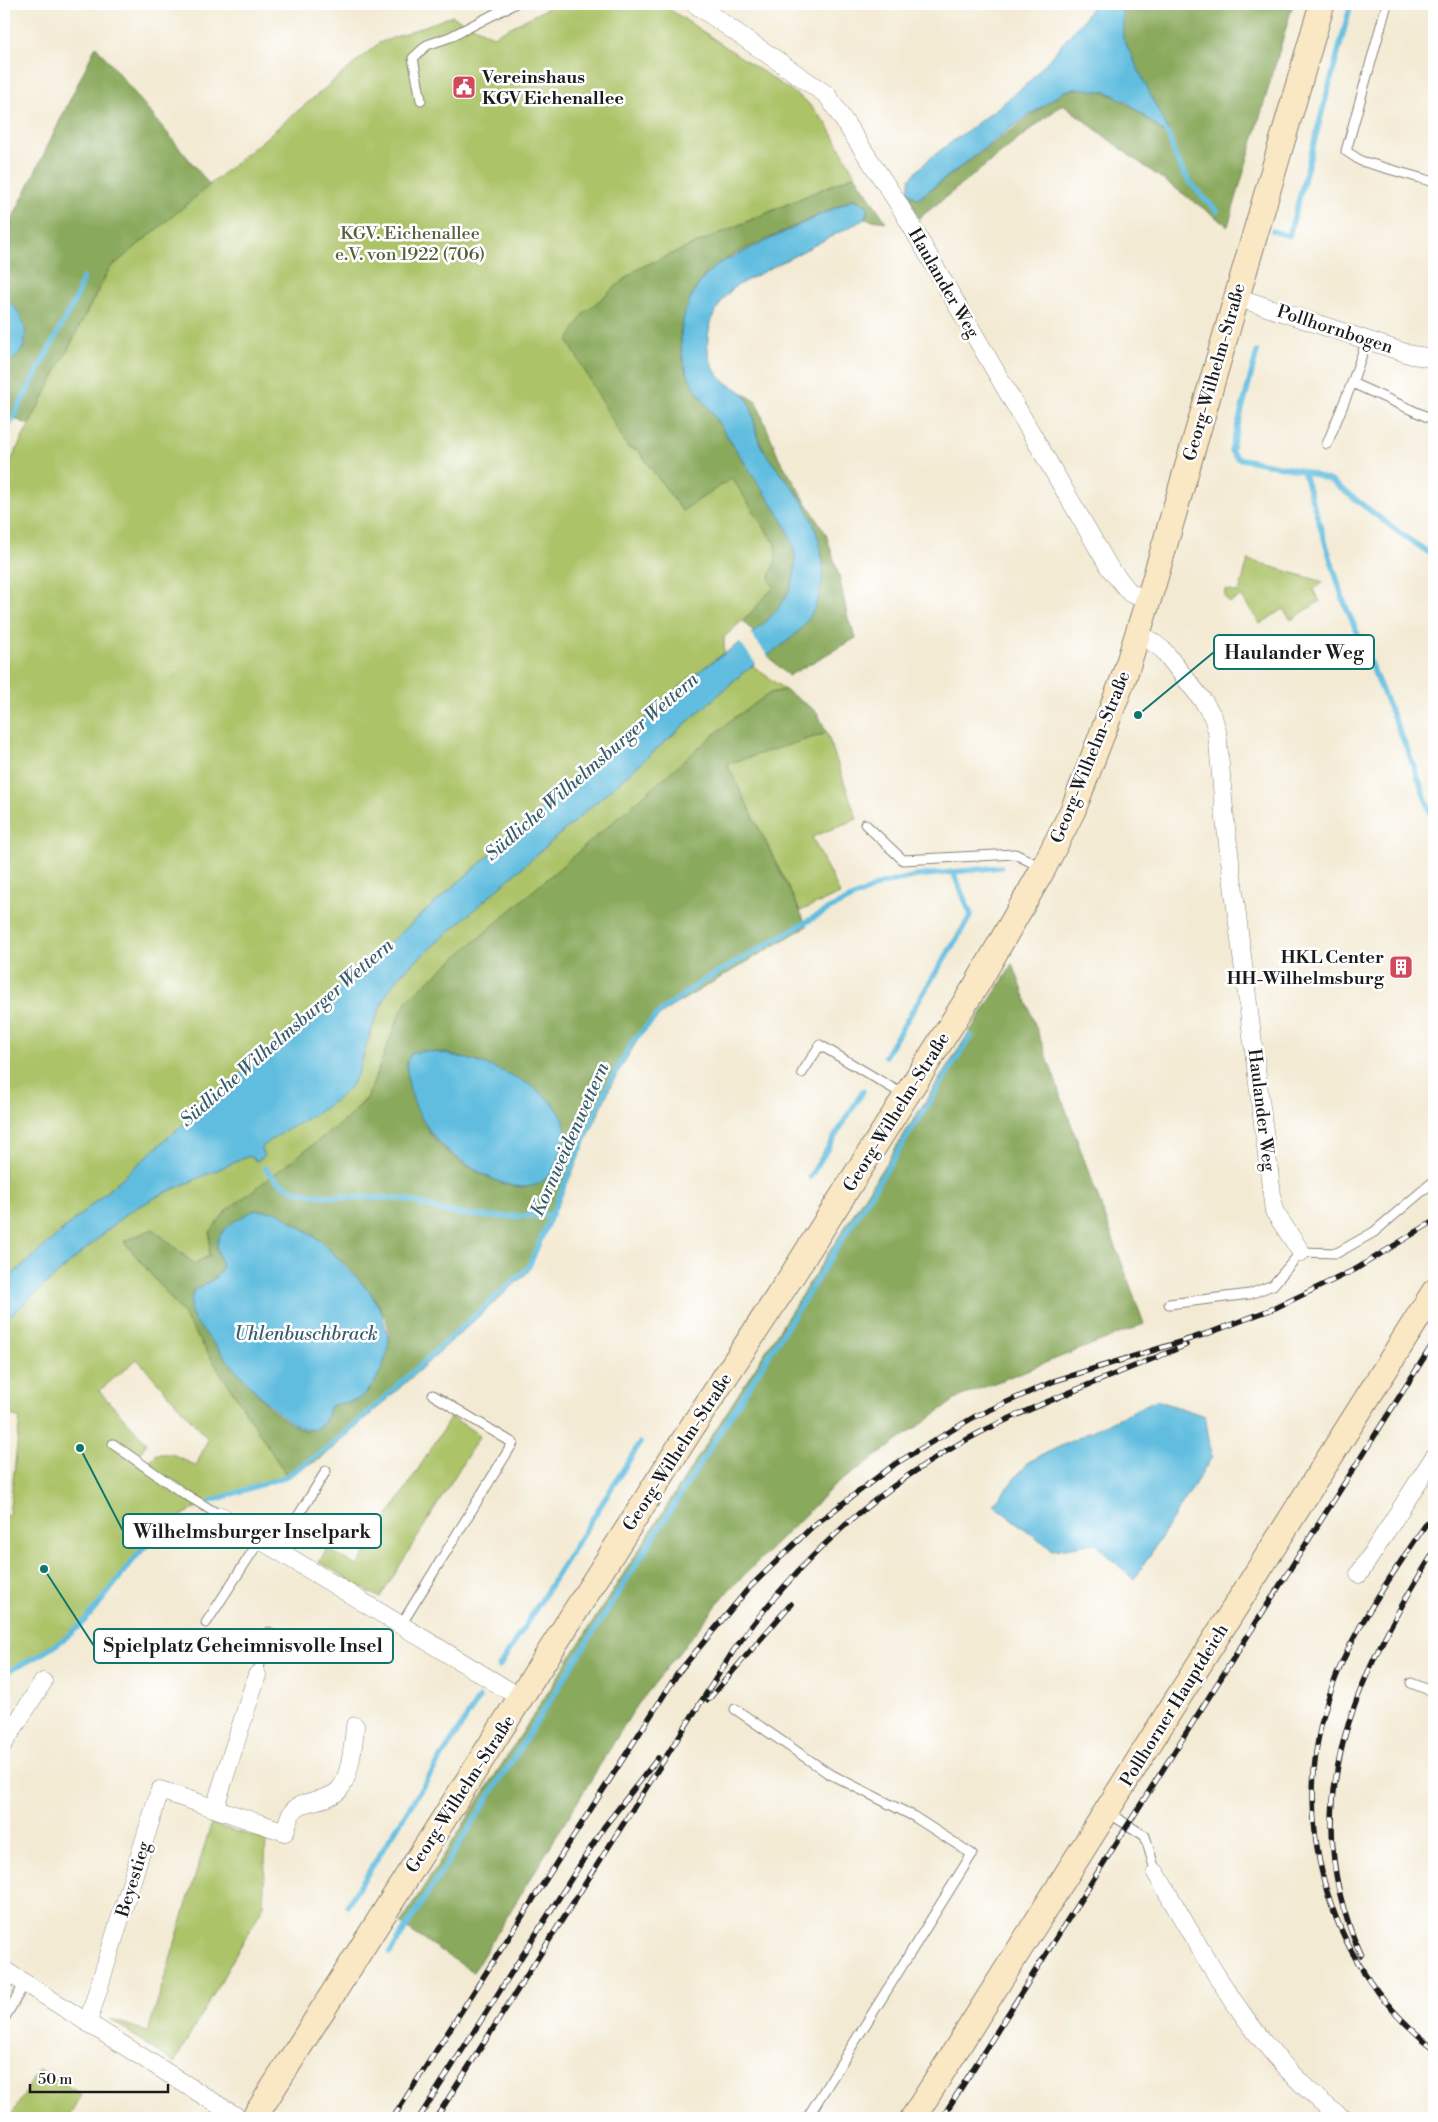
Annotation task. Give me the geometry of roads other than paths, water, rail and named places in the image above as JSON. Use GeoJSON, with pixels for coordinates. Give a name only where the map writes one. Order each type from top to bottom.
{"type":"FeatureCollection","features":[{"type":"Feature","properties":{"kind":"main road","name":"Georg-Wilhelm-Straße"},"geometry":{"type":"LineString","coordinates":[[254,2118],[691,1429],[906,1097],[976,984],[1043,869],[1073,810],[1095,754],[1149,600],[1322,4]]}},
{"type":"Feature","properties":{"kind":"main road","name":"Pollhorner Hauptdeich"},"geometry":{"type":"LineString","coordinates":[[912,2118],[1434,1292]]}},
{"type":"Feature","properties":{"kind":"street","name":"Haulander Weg"},"geometry":{"type":"LineString","coordinates":[[695,4],[827,96],[884,180],[1109,567],[1130,593],[1149,600]]}},
{"type":"Feature","properties":{"kind":"street","name":"Pollhornbogen"},"geometry":{"type":"LineString","coordinates":[[1236,297],[1419,357],[1434,358]]}},
{"type":"Feature","properties":{"kind":"street","name":"Haulander Weg"},"geometry":{"type":"LineString","coordinates":[[1137,636],[1151,641],[1163,650],[1204,702],[1213,716],[1217,731],[1225,820],[1274,1211],[1301,1252]]}},
{"type":"Feature","properties":{"kind":"street"},"geometry":{"type":"LineString","coordinates":[[1360,1574],[1434,1457]]}},
{"type":"Feature","properties":{"kind":"street"},"geometry":{"type":"LineString","coordinates":[[221,1516],[521,1698]]}},
{"type":"Feature","properties":{"kind":"street"},"geometry":{"type":"LineString","coordinates":[[215,1807],[256,1675]]}},
{"type":"Feature","properties":{"kind":"street"},"geometry":{"type":"LineString","coordinates":[[4,1742],[42,1682]]}},
{"type":"Feature","properties":{"kind":"street","name":"Beyestieg"},"geometry":{"type":"LineString","coordinates":[[88,2022],[160,1790],[285,1832],[292,1812],[305,1803],[327,1798],[340,1789],[354,1752],[355,1726]]}},
{"type":"Feature","properties":{"kind":"street"},"geometry":{"type":"LineString","coordinates":[[1156,1873],[1236,2006],[1288,2070],[1342,2118]]}},
{"type":"Feature","properties":{"kind":"street"},"geometry":{"type":"LineString","coordinates":[[4,1970],[239,2118]]}},
{"type":"Feature","properties":{"kind":"lane"},"geometry":{"type":"LineString","coordinates":[[421,100],[413,58],[427,45],[450,37],[514,4]]}},
{"type":"Feature","properties":{"kind":"lane"},"geometry":{"type":"LineString","coordinates":[[1387,4],[1346,151],[1361,160],[1434,182]]}},
{"type":"Feature","properties":{"kind":"lane"},"geometry":{"type":"LineString","coordinates":[[1327,444],[1367,340]]}},
{"type":"Feature","properties":{"kind":"lane"},"geometry":{"type":"LineString","coordinates":[[1352,383],[1434,420]]}},
{"type":"Feature","properties":{"kind":"lane"},"geometry":{"type":"LineString","coordinates":[[865,824],[903,860],[1015,854],[1043,869]]}},
{"type":"Feature","properties":{"kind":"lane"},"geometry":{"type":"LineString","coordinates":[[802,1073],[820,1045],[906,1097]]}},
{"type":"Feature","properties":{"kind":"lane"},"geometry":{"type":"LineString","coordinates":[[1169,1304],[1250,1294],[1273,1285],[1301,1252],[1337,1252],[1374,1232],[1434,1181]]}},
{"type":"Feature","properties":{"kind":"lane"},"geometry":{"type":"LineString","coordinates":[[401,1625],[513,1444],[433,1395]]}},
{"type":"Feature","properties":{"kind":"lane"},"geometry":{"type":"LineString","coordinates":[[113,1444],[180,1491],[221,1516]]}},
{"type":"Feature","properties":{"kind":"lane"},"geometry":{"type":"LineString","coordinates":[[277,1550],[326,1471]]}},
{"type":"Feature","properties":{"kind":"lane"},"geometry":{"type":"LineString","coordinates":[[206,1623],[260,1540]]}},
{"type":"Feature","properties":{"kind":"lane"},"geometry":{"type":"LineString","coordinates":[[256,1675],[269,1632]]}},
{"type":"Feature","properties":{"kind":"lane"},"geometry":{"type":"LineString","coordinates":[[1411,1683],[1434,1692]]}},
{"type":"Feature","properties":{"kind":"lane"},"geometry":{"type":"LineString","coordinates":[[735,1710],[828,1773],[913,1816],[972,1854],[807,2118]]}},
{"type":"Feature","properties":{"kind":"lane"},"geometry":{"type":"LineString","coordinates":[[1106,1812],[1145,1836],[1156,1873]]}},
{"type":"Feature","properties":{"kind":"lane"},"geometry":{"type":"LineString","coordinates":[[4,2019],[25,1983]]}},
{"type":"Feature","properties":{"kind":"water"},"geometry":{"type":"Polygon","coordinates":[[[1093,4],[1122,4],[1123,38],[1172,139],[1127,102],[1107,92],[1075,88],[1063,92],[1011,128],[918,199],[908,192],[910,178],[930,158],[1029,82],[1084,19],[1093,4]]]}},
{"type":"Feature","properties":{"kind":"water","name":"Südliche Wilhelmsburger Wettern"},"geometry":{"type":"Polygon","coordinates":[[[854,199],[868,206],[865,219],[736,286],[727,294],[709,328],[708,353],[712,365],[725,382],[746,397],[751,408],[760,444],[796,492],[817,533],[822,563],[820,593],[815,607],[798,632],[737,678],[401,974],[389,990],[380,1008],[372,1027],[360,1068],[349,1088],[340,1097],[271,1140],[261,1148],[264,1156],[257,1161],[249,1156],[162,1194],[127,1213],[4,1321],[4,1282],[694,675],[738,644],[776,611],[789,592],[795,570],[793,545],[780,516],[692,383],[685,367],[682,351],[683,319],[696,289],[718,264],[854,199]]]}},
{"type":"Feature","properties":{"kind":"water"},"geometry":{"type":"Polygon","coordinates":[[[4,298],[19,313],[26,335],[22,350],[4,366],[4,298]]]}},
{"type":"Feature","properties":{"kind":"water"},"geometry":{"type":"Polygon","coordinates":[[[421,1051],[457,1056],[501,1070],[540,1092],[554,1105],[563,1119],[565,1133],[560,1156],[551,1174],[539,1183],[525,1187],[510,1185],[494,1180],[479,1172],[442,1145],[418,1112],[409,1087],[407,1061],[412,1053],[421,1051]]]}},
{"type":"Feature","properties":{"kind":"water","name":"Uhlenbuschbrack"},"geometry":{"type":"Polygon","coordinates":[[[255,1210],[278,1212],[322,1242],[370,1292],[381,1311],[389,1339],[387,1354],[374,1384],[359,1399],[330,1406],[324,1423],[313,1430],[300,1427],[267,1403],[194,1320],[190,1309],[193,1291],[212,1280],[221,1270],[222,1264],[217,1247],[221,1234],[231,1224],[255,1210]]]}},
{"type":"Feature","properties":{"kind":"water"},"geometry":{"type":"Polygon","coordinates":[[[1156,1400],[1205,1416],[1212,1457],[1134,1580],[1095,1543],[1053,1550],[993,1505],[1028,1462],[1156,1400]]]}},
{"type":"Feature","properties":{"kind":"waterway"},"geometry":{"type":"LineString","coordinates":[[1273,231],[1289,236],[1351,4]]}},
{"type":"Feature","properties":{"kind":"waterway"},"geometry":{"type":"LineString","coordinates":[[1167,133],[1183,171],[1193,186],[1217,211]]}},
{"type":"Feature","properties":{"kind":"waterway"},"geometry":{"type":"LineString","coordinates":[[4,435],[77,296],[83,278]]}},
{"type":"Feature","properties":{"kind":"waterway"},"geometry":{"type":"LineString","coordinates":[[1257,352],[1231,451],[1237,458],[1303,471],[1331,481],[1434,556]]}},
{"type":"Feature","properties":{"kind":"waterway"},"geometry":{"type":"LineString","coordinates":[[1303,471],[1344,602],[1408,751],[1434,822]]}},
{"type":"Feature","properties":{"kind":"waterway","name":"Kornweidenwettern"},"geometry":{"type":"LineString","coordinates":[[211,1501],[287,1476],[331,1446],[528,1268],[607,1087],[633,1041],[662,1010],[703,981],[829,909],[881,884],[916,876],[1001,867]]}},
{"type":"Feature","properties":{"kind":"waterway"},"geometry":{"type":"LineString","coordinates":[[885,1056],[971,915],[953,872]]}},
{"type":"Feature","properties":{"kind":"waterway"},"geometry":{"type":"LineString","coordinates":[[390,1953],[971,1036]]}},
{"type":"Feature","properties":{"kind":"waterway"},"geometry":{"type":"LineString","coordinates":[[810,1177],[863,1091]]}},
{"type":"Feature","properties":{"kind":"waterway"},"geometry":{"type":"LineString","coordinates":[[265,1168],[277,1180],[292,1189],[309,1194],[401,1199],[443,1211],[474,1216],[552,1215]]}},
{"type":"Feature","properties":{"kind":"waterway"},"geometry":{"type":"LineString","coordinates":[[499,1667],[640,1443]]}},
{"type":"Feature","properties":{"kind":"waterway","name":"Kornweidenwettern"},"geometry":{"type":"LineString","coordinates":[[4,1673],[48,1650],[69,1635],[87,1618],[140,1552],[164,1529],[178,1519]]}},
{"type":"Feature","properties":{"kind":"waterway"},"geometry":{"type":"LineString","coordinates":[[347,1906],[479,1698]]}},
{"type":"Feature","properties":{"kind":"railway"},"geometry":{"type":"LineString","coordinates":[[393,2118],[678,1673],[748,1589],[813,1526],[895,1464],[974,1417],[1054,1381],[1209,1333],[1275,1308],[1356,1269],[1434,1221]]}},
{"type":"Feature","properties":{"kind":"railway"},"geometry":{"type":"LineString","coordinates":[[942,2118],[1434,1342]]}},
{"type":"Feature","properties":{"kind":"railway"},"geometry":{"type":"LineString","coordinates":[[436,2118],[734,1650],[759,1617],[814,1554],[876,1499],[945,1452],[981,1432],[1031,1409],[1186,1345]]}},
{"type":"Feature","properties":{"kind":"railway"},"geometry":{"type":"LineString","coordinates":[[1434,1512],[1381,1592],[1345,1655],[1321,1726],[1314,1777],[1315,1829],[1324,1879],[1340,1927],[1364,1972],[1396,2013],[1434,2048]]}},
{"type":"Feature","properties":{"kind":"railway"},"geometry":{"type":"LineString","coordinates":[[1361,1955],[1341,1900],[1333,1847],[1333,1796],[1342,1745],[1358,1696],[1380,1647],[1405,1599],[1434,1552]]}},
{"type":"Feature","properties":{"kind":"railway"},"geometry":{"type":"LineString","coordinates":[[708,1700],[791,1604]]}},
{"type":"Feature","properties":{"kind":"railway"},"geometry":{"type":"LineString","coordinates":[[419,2118],[604,1827],[658,1758]]}},
{"type":"Feature","properties":{"kind":"place","name":"Vereinshaus KGV Eichenallee"},"geometry":{"type":"Point","coordinates":[464,87]}},
{"type":"Feature","properties":{"kind":"place","name":"Haulander Weg"},"geometry":{"type":"Point","coordinates":[1138,715]}},
{"type":"Feature","properties":{"kind":"place","name":"HKL Center HH-Wilhelmsburg"},"geometry":{"type":"Point","coordinates":[1401,967]}},
{"type":"Feature","properties":{"kind":"place","name":"Wilhelmsburger Inselpark"},"geometry":{"type":"Point","coordinates":[80,1448]}},
{"type":"Feature","properties":{"kind":"place","name":"Spielplatz Geheimnisvolle Insel"},"geometry":{"type":"Point","coordinates":[44,1569]}},
{"type":"Feature","properties":{"kind":"park label","name":"KGV. Eichenallee e.V. von 1922 (706)"},"geometry":{"type":"Point","coordinates":[410,243]}}]}
